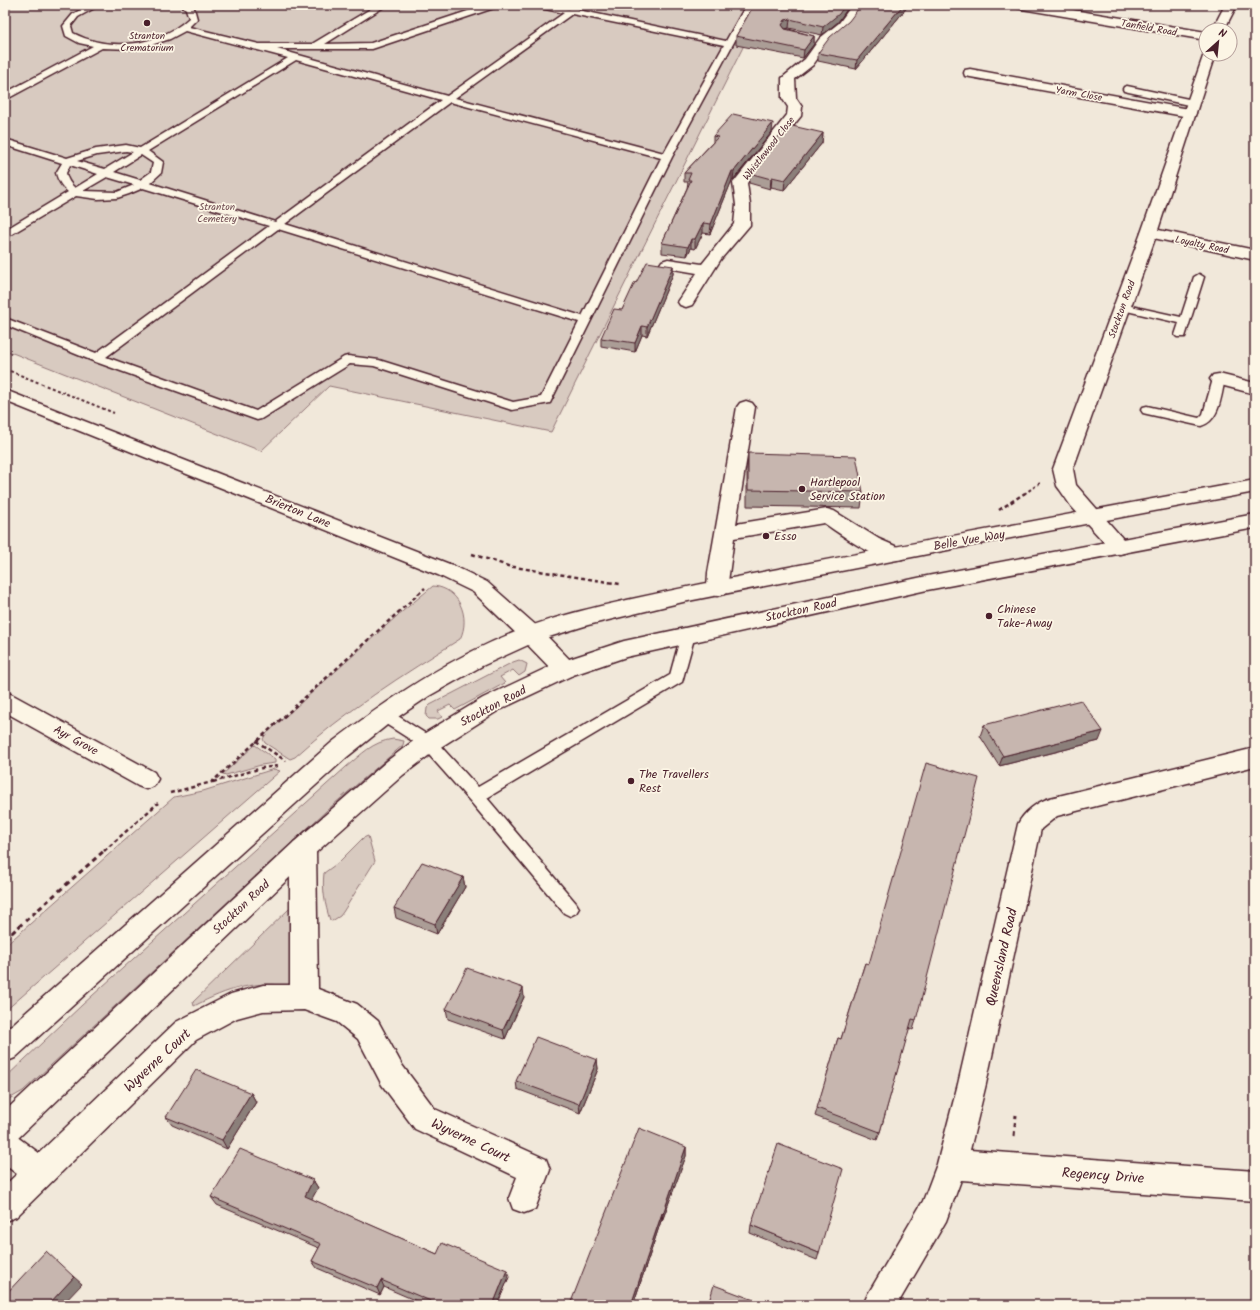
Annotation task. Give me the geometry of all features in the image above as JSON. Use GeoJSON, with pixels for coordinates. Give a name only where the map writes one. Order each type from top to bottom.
{"type":"FeatureCollection","features":[{"type":"Feature","properties":{"kind":"main road","name":"Whistlewood Close"},"geometry":{"type":"LineString","coordinates":[[686,302],[715,257],[742,226],[743,206],[740,183],[794,116],[795,107],[789,98],[788,78],[815,56],[824,41],[843,26],[858,5]]}},
{"type":"Feature","properties":{"kind":"main road","name":"Tanfield Road"},"geometry":{"type":"LineString","coordinates":[[1022,5],[1198,35]]}},
{"type":"Feature","properties":{"kind":"main road"},"geometry":{"type":"LineString","coordinates":[[1222,22],[1231,5]]}},
{"type":"Feature","properties":{"kind":"main road"},"geometry":{"type":"LineString","coordinates":[[810,38],[824,41]]}},
{"type":"Feature","properties":{"kind":"main road","name":"Stockton Road"},"geometry":{"type":"LineString","coordinates":[[1120,547],[1078,501],[1067,486],[1063,469],[1149,233],[1206,62]]}},
{"type":"Feature","properties":{"kind":"main road","name":"Yarm Close"},"geometry":{"type":"LineString","coordinates":[[970,73],[1191,108]]}},
{"type":"Feature","properties":{"kind":"main road","name":"Loyalty Road"},"geometry":{"type":"LineString","coordinates":[[1149,233],[1255,255]]}},
{"type":"Feature","properties":{"kind":"main road"},"geometry":{"type":"LineString","coordinates":[[668,264],[706,270]]}},
{"type":"Feature","properties":{"kind":"main road"},"geometry":{"type":"LineString","coordinates":[[1219,379],[1255,389]]}},
{"type":"Feature","properties":{"kind":"main road","name":"Brierton Lane"},"geometry":{"type":"LineString","coordinates":[[5,395],[445,570],[480,587],[531,634],[565,669]]}},
{"type":"Feature","properties":{"kind":"main road"},"geometry":{"type":"LineString","coordinates":[[717,589],[718,573],[746,407]]}},
{"type":"Feature","properties":{"kind":"main road","name":"Belle Vue Way"},"geometry":{"type":"LineString","coordinates":[[531,634],[587,617],[683,595],[948,543],[1255,486]]}},
{"type":"Feature","properties":{"kind":"main road"},"geometry":{"type":"LineString","coordinates":[[725,533],[827,516],[872,544],[895,554]]}},
{"type":"Feature","properties":{"kind":"main road","name":"Stockton Road"},"geometry":{"type":"LineString","coordinates":[[5,1131],[303,849],[395,768],[428,743],[491,704],[565,669],[624,649],[927,584],[1255,521]]}},
{"type":"Feature","properties":{"kind":"main road"},"geometry":{"type":"LineString","coordinates":[[5,1049],[339,750],[421,690],[474,660],[531,634]]}},
{"type":"Feature","properties":{"kind":"main road","name":"Ayr Grove"},"geometry":{"type":"LineString","coordinates":[[5,701],[146,779]]}},
{"type":"Feature","properties":{"kind":"main road","name":"Queensland Road"},"geometry":{"type":"LineString","coordinates":[[879,1305],[935,1210],[952,1164],[972,1084],[1030,824],[1050,808],[1255,757]]}},
{"type":"Feature","properties":{"kind":"main road"},"geometry":{"type":"LineString","coordinates":[[303,849],[304,997]]}},
{"type":"Feature","properties":{"kind":"main road","name":"Wyverne Court"},"geometry":{"type":"LineString","coordinates":[[40,1172],[186,1030],[231,1007],[262,998],[304,997],[347,1013],[368,1030],[392,1075],[425,1119],[535,1170],[524,1198]]}},
{"type":"Feature","properties":{"kind":"main road"},"geometry":{"type":"LineString","coordinates":[[5,1147],[40,1172],[5,1206]]}},
{"type":"Feature","properties":{"kind":"main road","name":"Regency Drive"},"geometry":{"type":"LineString","coordinates":[[952,1164],[1255,1186]]}},
{"type":"Feature","properties":{"kind":"lane"},"geometry":{"type":"LineString","coordinates":[[74,5],[92,6]]}},
{"type":"Feature","properties":{"kind":"lane"},"geometry":{"type":"LineString","coordinates":[[92,6],[70,20],[67,26],[69,34],[78,41],[100,46],[122,46],[148,43],[168,37],[185,28],[192,19],[190,8],[185,5]]}},
{"type":"Feature","properties":{"kind":"lane"},"geometry":{"type":"LineString","coordinates":[[315,47],[383,5]]}},
{"type":"Feature","properties":{"kind":"lane"},"geometry":{"type":"LineString","coordinates":[[259,47],[372,46],[494,5]]}},
{"type":"Feature","properties":{"kind":"lane"},"geometry":{"type":"LineString","coordinates":[[539,5],[729,44]]}},
{"type":"Feature","properties":{"kind":"lane"},"geometry":{"type":"LineString","coordinates":[[97,358],[276,225],[580,5]]}},
{"type":"Feature","properties":{"kind":"lane"},"geometry":{"type":"LineString","coordinates":[[5,321],[97,358],[257,416],[348,360],[375,363],[512,406],[546,400],[667,156],[750,5]]}},
{"type":"Feature","properties":{"kind":"lane"},"geometry":{"type":"LineString","coordinates":[[185,28],[259,47],[448,100],[667,156]]}},
{"type":"Feature","properties":{"kind":"lane"},"geometry":{"type":"LineString","coordinates":[[5,97],[100,46]]}},
{"type":"Feature","properties":{"kind":"lane"},"geometry":{"type":"LineString","coordinates":[[5,235],[295,57]]}},
{"type":"Feature","properties":{"kind":"lane"},"geometry":{"type":"LineString","coordinates":[[1127,89],[1191,108]]}},
{"type":"Feature","properties":{"kind":"lane"},"geometry":{"type":"LineString","coordinates":[[5,142],[585,320]]}},
{"type":"Feature","properties":{"kind":"lane"},"geometry":{"type":"LineString","coordinates":[[126,148],[141,151],[158,162],[156,173],[143,184],[121,194],[99,195],[75,192],[62,181],[61,172],[68,161],[96,152],[126,148]]}},
{"type":"Feature","properties":{"kind":"lane"},"geometry":{"type":"LineString","coordinates":[[1181,335],[1200,277]]}},
{"type":"Feature","properties":{"kind":"lane"},"geometry":{"type":"LineString","coordinates":[[1122,307],[1185,321]]}},
{"type":"Feature","properties":{"kind":"lane"},"geometry":{"type":"LineString","coordinates":[[1147,410],[1201,422],[1209,416],[1219,379]]}},
{"type":"Feature","properties":{"kind":"lane"},"geometry":{"type":"LineString","coordinates":[[476,796],[677,678],[688,635]]}},
{"type":"Feature","properties":{"kind":"lane"},"geometry":{"type":"LineString","coordinates":[[384,716],[428,743],[476,796],[570,908]]}},
{"type":"Feature","properties":{"kind":"path"},"geometry":{"type":"LineString","coordinates":[[5,369],[116,414]]}},
{"type":"Feature","properties":{"kind":"path"},"geometry":{"type":"LineString","coordinates":[[465,552],[508,566],[622,584]]}},
{"type":"Feature","properties":{"kind":"path"},"geometry":{"type":"LineString","coordinates":[[212,782],[445,570]]}},
{"type":"Feature","properties":{"kind":"path"},"geometry":{"type":"LineString","coordinates":[[166,797],[171,792],[181,791],[256,770],[277,767],[288,762],[256,741]]}},
{"type":"Feature","properties":{"kind":"path"},"geometry":{"type":"LineString","coordinates":[[5,939],[160,802]]}},
{"type":"Feature","properties":{"kind":"green space","name":"Stranton Cemetery"},"geometry":{"type":"Polygon","coordinates":[[[5,5],[764,5],[551,432],[329,386],[261,451],[5,350],[5,5]]]}},
{"type":"Feature","properties":{"kind":"green space"},"geometry":{"type":"Polygon","coordinates":[[[433,586],[450,592],[460,605],[464,622],[460,639],[354,709],[295,757],[290,759],[265,743],[263,739],[266,734],[397,616],[433,586]]]}},
{"type":"Feature","properties":{"kind":"green space"},"geometry":{"type":"Polygon","coordinates":[[[519,660],[527,664],[525,672],[519,676],[513,670],[500,677],[505,683],[455,710],[450,705],[438,711],[442,717],[438,719],[429,719],[426,716],[427,708],[430,705],[519,660]]]}},
{"type":"Feature","properties":{"kind":"green space"},"geometry":{"type":"Polygon","coordinates":[[[393,739],[404,741],[403,745],[326,811],[23,1091],[9,1099],[5,1099],[5,1078],[82,1005],[362,753],[379,743],[393,739]]]}},
{"type":"Feature","properties":{"kind":"green space"},"geometry":{"type":"Polygon","coordinates":[[[255,745],[275,759],[275,763],[261,765],[226,775],[223,774],[255,745]]]}},
{"type":"Feature","properties":{"kind":"green space"},"geometry":{"type":"Polygon","coordinates":[[[274,769],[280,771],[5,1011],[5,946],[174,797],[203,791],[274,769]]]}},
{"type":"Feature","properties":{"kind":"green space"},"geometry":{"type":"Polygon","coordinates":[[[368,836],[375,861],[343,912],[332,921],[330,920],[324,897],[324,873],[339,862],[363,838],[368,836]]]}},
{"type":"Feature","properties":{"kind":"green space"},"geometry":{"type":"Polygon","coordinates":[[[290,908],[293,987],[267,984],[242,987],[230,990],[194,1006],[193,1002],[290,908]]]}},
{"type":"Feature","properties":{"kind":"building"},"geometry":{"type":"Polygon","coordinates":[[[754,5],[845,5],[839,14],[823,27],[790,19],[785,20],[782,25],[785,29],[814,36],[804,50],[736,36],[754,5]]]}},
{"type":"Feature","properties":{"kind":"building"},"geometry":{"type":"Polygon","coordinates":[[[861,5],[903,5],[857,60],[818,53],[830,37],[849,21],[861,5]]]}},
{"type":"Feature","properties":{"kind":"building"},"geometry":{"type":"Polygon","coordinates":[[[733,114],[773,123],[734,171],[732,171],[711,224],[703,223],[695,239],[691,239],[688,247],[662,243],[691,180],[688,180],[691,173],[684,173],[718,137],[713,136],[733,114]]]}},
{"type":"Feature","properties":{"kind":"building"},"geometry":{"type":"Polygon","coordinates":[[[788,125],[823,133],[785,180],[772,177],[771,179],[749,173],[788,125]]]}},
{"type":"Feature","properties":{"kind":"building"},"geometry":{"type":"Polygon","coordinates":[[[647,262],[673,266],[647,327],[642,326],[635,343],[601,338],[614,309],[622,310],[635,282],[636,283],[647,262]]]}},
{"type":"Feature","properties":{"kind":"building"},"geometry":{"type":"Polygon","coordinates":[[[748,453],[856,456],[863,492],[748,490],[748,453]]]}},
{"type":"Feature","properties":{"kind":"building"},"geometry":{"type":"Polygon","coordinates":[[[1081,700],[1103,731],[1003,756],[984,725],[1081,700]]]}},
{"type":"Feature","properties":{"kind":"building"},"geometry":{"type":"Polygon","coordinates":[[[926,763],[979,778],[916,1020],[912,1019],[880,1132],[817,1108],[838,1038],[841,1039],[865,963],[869,964],[926,763]]]}},
{"type":"Feature","properties":{"kind":"building"},"geometry":{"type":"Polygon","coordinates":[[[422,862],[463,877],[435,924],[394,908],[422,862]]]}},
{"type":"Feature","properties":{"kind":"building"},"geometry":{"type":"Polygon","coordinates":[[[467,968],[523,988],[503,1030],[446,1009],[467,968]]]}},
{"type":"Feature","properties":{"kind":"building"},"geometry":{"type":"Polygon","coordinates":[[[536,1037],[597,1060],[579,1104],[516,1081],[536,1037]]]}},
{"type":"Feature","properties":{"kind":"building"},"geometry":{"type":"Polygon","coordinates":[[[196,1070],[251,1093],[222,1140],[166,1117],[196,1070]]]}},
{"type":"Feature","properties":{"kind":"building"},"geometry":{"type":"Polygon","coordinates":[[[639,1128],[686,1147],[663,1214],[662,1213],[631,1305],[578,1305],[571,1302],[639,1128]]]}},
{"type":"Feature","properties":{"kind":"building"},"geometry":{"type":"Polygon","coordinates":[[[778,1144],[843,1169],[819,1253],[751,1225],[778,1144]]]}},
{"type":"Feature","properties":{"kind":"building"},"geometry":{"type":"Polygon","coordinates":[[[240,1149],[313,1180],[305,1196],[437,1254],[442,1243],[507,1270],[493,1305],[440,1305],[381,1280],[377,1288],[312,1261],[321,1244],[211,1197],[240,1149]]]}},
{"type":"Feature","properties":{"kind":"building"},"geometry":{"type":"Polygon","coordinates":[[[46,1251],[74,1277],[48,1305],[5,1305],[5,1295],[46,1251]]]}},
{"type":"Feature","properties":{"kind":"building"},"geometry":{"type":"Polygon","coordinates":[[[714,1285],[767,1305],[708,1305],[714,1285]]]}},
{"type":"Feature","properties":{"kind":"place","name":"Stranton Crematorium"},"geometry":{"type":"Point","coordinates":[147,23]}},
{"type":"Feature","properties":{"kind":"place","name":"Hartlepool Service Station"},"geometry":{"type":"Point","coordinates":[802,489]}},
{"type":"Feature","properties":{"kind":"place","name":"Esso"},"geometry":{"type":"Point","coordinates":[766,536]}},
{"type":"Feature","properties":{"kind":"place","name":"Chinese Take-Away"},"geometry":{"type":"Point","coordinates":[989,616]}},
{"type":"Feature","properties":{"kind":"place","name":"The Travellers Rest"},"geometry":{"type":"Point","coordinates":[631,781]}}]}
